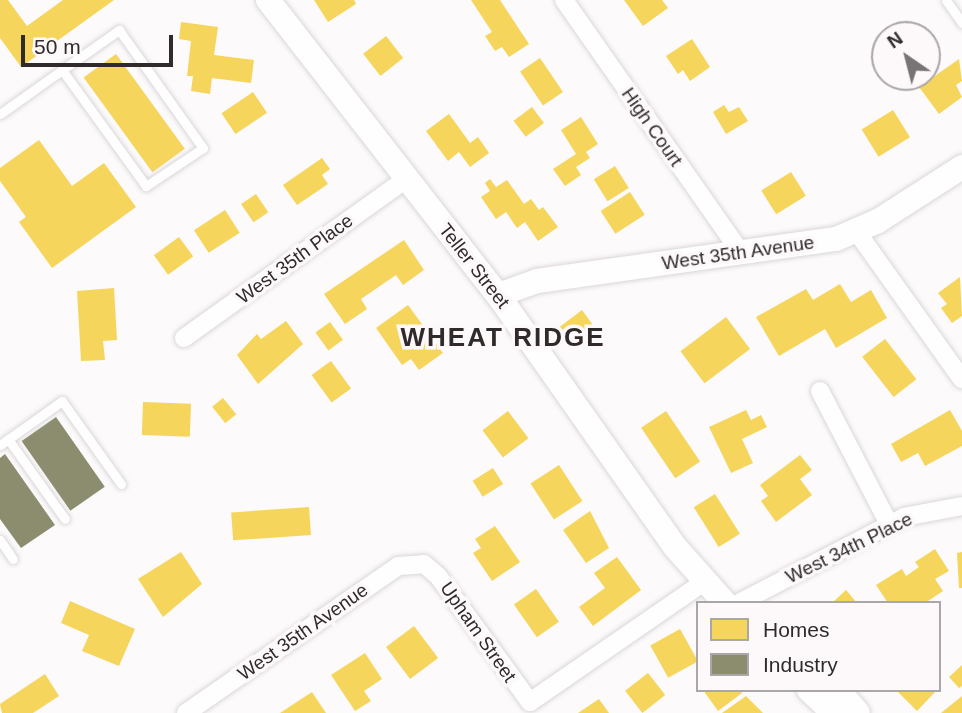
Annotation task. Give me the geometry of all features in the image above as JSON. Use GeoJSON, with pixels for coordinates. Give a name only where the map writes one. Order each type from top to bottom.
{"type":"FeatureCollection","features":[{"type":"Feature","properties":{"kind":"street","name":"Teller Street"},"geometry":{"type":"LineString","coordinates":[[268,0],[498,295],[704,582],[723,601]]}},
{"type":"Feature","properties":{"kind":"street","name":"High Court"},"geometry":{"type":"LineString","coordinates":[[564,0],[741,253]]}},
{"type":"Feature","properties":{"kind":"street","name":"West 35th Avenue"},"geometry":{"type":"LineString","coordinates":[[498,295],[537,281],[741,253],[857,232],[962,167]]}},
{"type":"Feature","properties":{"kind":"street","name":"West 35th Place"},"geometry":{"type":"LineString","coordinates":[[184,338],[406,179]]}},
{"type":"Feature","properties":{"kind":"street"},"geometry":{"type":"LineString","coordinates":[[857,232],[962,379]]}},
{"type":"Feature","properties":{"kind":"street"},"geometry":{"type":"LineString","coordinates":[[820,391],[889,524]]}},
{"type":"Feature","properties":{"kind":"street","name":"West 34th Place"},"geometry":{"type":"LineString","coordinates":[[743,601],[889,524],[931,510],[962,506]]}},
{"type":"Feature","properties":{"kind":"street","name":"West 35th Avenue"},"geometry":{"type":"LineString","coordinates":[[186,713],[398,566],[424,564]]}},
{"type":"Feature","properties":{"kind":"street","name":"Upham Street"},"geometry":{"type":"LineString","coordinates":[[424,564],[438,576],[530,702],[704,582]]}},
{"type":"Feature","properties":{"kind":"street"},"geometry":{"type":"LineString","coordinates":[[811,692],[834,713]]}},
{"type":"Feature","properties":{"kind":"street"},"geometry":{"type":"LineString","coordinates":[[840,692],[858,713]]}},
{"type":"Feature","properties":{"kind":"lane"},"geometry":{"type":"LineString","coordinates":[[946,0],[962,23]]}},
{"type":"Feature","properties":{"kind":"lane"},"geometry":{"type":"LineString","coordinates":[[0,114],[62,70],[119,30],[203,148],[146,186],[62,70]]}},
{"type":"Feature","properties":{"kind":"lane"},"geometry":{"type":"LineString","coordinates":[[65,519],[4,442],[62,401],[121,484]]}},
{"type":"Feature","properties":{"kind":"lane"},"geometry":{"type":"LineString","coordinates":[[0,540],[13,559]]}},
{"type":"Feature","properties":{"kind":"building: Homes"},"geometry":{"type":"Polygon","coordinates":[[[0,0],[8,0],[27,26],[63,0],[114,0],[21,67],[0,38],[0,0]]]}},
{"type":"Feature","properties":{"kind":"building: Homes"},"geometry":{"type":"Polygon","coordinates":[[[314,0],[354,0],[356,4],[328,22],[314,0]]]}},
{"type":"Feature","properties":{"kind":"building: Homes"},"geometry":{"type":"Polygon","coordinates":[[[471,0],[500,0],[529,44],[509,57],[502,47],[495,51],[485,36],[492,32],[471,0]]]}},
{"type":"Feature","properties":{"kind":"building: Homes"},"geometry":{"type":"Polygon","coordinates":[[[624,0],[662,0],[668,8],[643,26],[624,0]]]}},
{"type":"Feature","properties":{"kind":"building: Homes"},"geometry":{"type":"Polygon","coordinates":[[[181,22],[218,27],[214,55],[254,60],[251,83],[212,78],[210,94],[191,91],[193,76],[187,76],[191,41],[179,39],[181,22]]]}},
{"type":"Feature","properties":{"kind":"building: Homes"},"geometry":{"type":"Polygon","coordinates":[[[386,36],[403,58],[380,76],[363,54],[386,36]]]}},
{"type":"Feature","properties":{"kind":"building: Homes"},"geometry":{"type":"Polygon","coordinates":[[[692,39],[710,67],[690,81],[683,70],[678,74],[666,56],[692,39]]]}},
{"type":"Feature","properties":{"kind":"building: Homes"},"geometry":{"type":"Polygon","coordinates":[[[116,54],[185,149],[152,172],[84,78],[116,54]]]}},
{"type":"Feature","properties":{"kind":"building: Homes"},"geometry":{"type":"Polygon","coordinates":[[[540,58],[563,92],[543,105],[520,71],[540,58]]]}},
{"type":"Feature","properties":{"kind":"building: Homes"},"geometry":{"type":"Polygon","coordinates":[[[959,59],[962,81],[956,85],[962,97],[939,114],[922,91],[941,91],[941,72],[959,59]]]}},
{"type":"Feature","properties":{"kind":"building: Homes"},"geometry":{"type":"Polygon","coordinates":[[[253,92],[267,113],[235,134],[221,113],[253,92]]]}},
{"type":"Feature","properties":{"kind":"building: Homes"},"geometry":{"type":"Polygon","coordinates":[[[724,105],[729,112],[739,107],[748,121],[726,134],[713,112],[724,105]]]}},
{"type":"Feature","properties":{"kind":"building: Homes"},"geometry":{"type":"Polygon","coordinates":[[[532,107],[544,123],[526,137],[514,121],[532,107]]]}},
{"type":"Feature","properties":{"kind":"building: Homes"},"geometry":{"type":"Polygon","coordinates":[[[893,110],[910,137],[879,157],[862,130],[893,110]]]}},
{"type":"Feature","properties":{"kind":"building: Homes"},"geometry":{"type":"Polygon","coordinates":[[[449,114],[470,143],[478,137],[489,153],[470,167],[459,152],[448,161],[426,131],[449,114]]]}},
{"type":"Feature","properties":{"kind":"building: Homes"},"geometry":{"type":"Polygon","coordinates":[[[581,117],[598,144],[586,152],[590,158],[576,167],[581,175],[565,186],[553,169],[576,154],[561,130],[581,117]]]}},
{"type":"Feature","properties":{"kind":"building: Homes"},"geometry":{"type":"Polygon","coordinates":[[[39,140],[72,186],[104,163],[136,207],[52,268],[19,222],[26,217],[0,181],[0,168],[39,140]]]}},
{"type":"Feature","properties":{"kind":"building: Homes"},"geometry":{"type":"Polygon","coordinates":[[[322,158],[330,169],[322,175],[328,184],[297,205],[283,185],[322,158]]]}},
{"type":"Feature","properties":{"kind":"building: Homes"},"geometry":{"type":"Polygon","coordinates":[[[615,166],[629,188],[608,201],[594,179],[615,166]]]}},
{"type":"Feature","properties":{"kind":"building: Homes"},"geometry":{"type":"Polygon","coordinates":[[[791,172],[806,196],[776,214],[761,191],[791,172]]]}},
{"type":"Feature","properties":{"kind":"building: Homes"},"geometry":{"type":"Polygon","coordinates":[[[490,179],[496,187],[507,180],[524,204],[531,199],[539,210],[543,207],[558,227],[538,241],[525,222],[517,228],[506,212],[496,219],[481,197],[490,191],[485,183],[490,179]]]}},
{"type":"Feature","properties":{"kind":"building: Homes"},"geometry":{"type":"Polygon","coordinates":[[[630,192],[645,215],[615,234],[601,211],[630,192]]]}},
{"type":"Feature","properties":{"kind":"building: Homes"},"geometry":{"type":"Polygon","coordinates":[[[256,194],[268,212],[253,222],[241,204],[256,194]]]}},
{"type":"Feature","properties":{"kind":"building: Homes"},"geometry":{"type":"Polygon","coordinates":[[[225,210],[240,233],[209,253],[194,230],[225,210]]]}},
{"type":"Feature","properties":{"kind":"building: Homes"},"geometry":{"type":"Polygon","coordinates":[[[179,237],[193,256],[168,275],[154,255],[179,237]]]}},
{"type":"Feature","properties":{"kind":"building: Homes"},"geometry":{"type":"Polygon","coordinates":[[[404,240],[424,270],[403,285],[396,275],[361,299],[367,309],[345,324],[324,294],[404,240]]]}},
{"type":"Feature","properties":{"kind":"building: Homes"},"geometry":{"type":"Polygon","coordinates":[[[960,277],[962,316],[952,323],[941,308],[947,304],[938,293],[960,277]]]}},
{"type":"Feature","properties":{"kind":"building: Homes"},"geometry":{"type":"Polygon","coordinates":[[[840,284],[851,302],[871,290],[887,318],[836,348],[825,329],[779,356],[756,317],[806,289],[813,300],[840,284]]]}},
{"type":"Feature","properties":{"kind":"building: Homes"},"geometry":{"type":"Polygon","coordinates":[[[114,288],[117,340],[103,341],[105,360],[81,361],[77,291],[114,288]]]}},
{"type":"Feature","properties":{"kind":"building: Homes"},"geometry":{"type":"Polygon","coordinates":[[[408,305],[443,353],[419,370],[411,359],[402,365],[376,328],[408,305]]]}},
{"type":"Feature","properties":{"kind":"building: Homes"},"geometry":{"type":"Polygon","coordinates":[[[582,310],[598,332],[579,347],[571,336],[561,343],[553,332],[582,310]]]}},
{"type":"Feature","properties":{"kind":"building: Homes"},"geometry":{"type":"Polygon","coordinates":[[[726,317],[750,349],[705,383],[680,351],[726,317]]]}},
{"type":"Feature","properties":{"kind":"building: Homes"},"geometry":{"type":"Polygon","coordinates":[[[286,321],[303,344],[258,384],[237,355],[257,334],[261,339],[286,321]]]}},
{"type":"Feature","properties":{"kind":"building: Homes"},"geometry":{"type":"Polygon","coordinates":[[[330,322],[343,340],[328,350],[315,333],[330,322]]]}},
{"type":"Feature","properties":{"kind":"building: Homes"},"geometry":{"type":"Polygon","coordinates":[[[885,339],[916,379],[894,397],[862,357],[885,339]]]}},
{"type":"Feature","properties":{"kind":"building: Homes"},"geometry":{"type":"Polygon","coordinates":[[[331,361],[351,389],[332,403],[312,375],[331,361]]]}},
{"type":"Feature","properties":{"kind":"building: Homes"},"geometry":{"type":"Polygon","coordinates":[[[223,398],[236,414],[225,423],[212,407],[223,398]]]}},
{"type":"Feature","properties":{"kind":"building: Homes"},"geometry":{"type":"Polygon","coordinates":[[[143,402],[191,404],[190,437],[142,435],[143,402]]]}},
{"type":"Feature","properties":{"kind":"building: Homes"},"geometry":{"type":"Polygon","coordinates":[[[746,410],[751,420],[761,415],[767,427],[742,439],[753,463],[731,473],[709,427],[746,410]]]}},
{"type":"Feature","properties":{"kind":"building: Homes"},"geometry":{"type":"Polygon","coordinates":[[[950,410],[962,431],[962,446],[925,466],[918,453],[901,462],[891,444],[950,410]]]}},
{"type":"Feature","properties":{"kind":"building: Homes"},"geometry":{"type":"Polygon","coordinates":[[[508,411],[528,438],[503,457],[482,430],[508,411]]]}},
{"type":"Feature","properties":{"kind":"building: Homes"},"geometry":{"type":"Polygon","coordinates":[[[666,411],[700,462],[675,478],[641,428],[666,411]]]}},
{"type":"Feature","properties":{"kind":"building: Homes"},"geometry":{"type":"Polygon","coordinates":[[[800,455],[812,470],[800,479],[812,495],[776,522],[761,501],[768,496],[760,485],[800,455]]]}},
{"type":"Feature","properties":{"kind":"building: Homes"},"geometry":{"type":"Polygon","coordinates":[[[559,465],[582,501],[554,520],[530,484],[559,465]]]}},
{"type":"Feature","properties":{"kind":"building: Homes"},"geometry":{"type":"Polygon","coordinates":[[[493,468],[503,484],[483,497],[473,481],[493,468]]]}},
{"type":"Feature","properties":{"kind":"building: Homes"},"geometry":{"type":"Polygon","coordinates":[[[715,494],[740,534],[719,547],[694,507],[715,494]]]}},
{"type":"Feature","properties":{"kind":"building: Homes"},"geometry":{"type":"Polygon","coordinates":[[[309,507],[311,535],[233,540],[231,512],[309,507]]]}},
{"type":"Feature","properties":{"kind":"building: Homes"},"geometry":{"type":"Polygon","coordinates":[[[590,511],[609,548],[586,563],[563,530],[590,511]]]}},
{"type":"Feature","properties":{"kind":"building: Homes"},"geometry":{"type":"Polygon","coordinates":[[[495,526],[520,562],[492,581],[473,553],[481,548],[475,539],[495,526]]]}},
{"type":"Feature","properties":{"kind":"building: Homes"},"geometry":{"type":"Polygon","coordinates":[[[935,549],[949,571],[935,579],[943,591],[928,601],[887,601],[876,585],[902,569],[906,576],[919,567],[915,562],[935,549]]]}},
{"type":"Feature","properties":{"kind":"building: Homes"},"geometry":{"type":"Polygon","coordinates":[[[181,552],[202,584],[163,617],[138,579],[181,552]]]}},
{"type":"Feature","properties":{"kind":"building: Homes"},"geometry":{"type":"Polygon","coordinates":[[[962,552],[962,588],[959,588],[957,553],[962,552]]]}},
{"type":"Feature","properties":{"kind":"building: Homes"},"geometry":{"type":"Polygon","coordinates":[[[617,557],[641,590],[593,626],[579,607],[605,588],[594,573],[617,557]]]}},
{"type":"Feature","properties":{"kind":"building: Homes"},"geometry":{"type":"Polygon","coordinates":[[[536,589],[559,622],[537,637],[514,604],[536,589]]]}},
{"type":"Feature","properties":{"kind":"building: Homes"},"geometry":{"type":"Polygon","coordinates":[[[846,590],[855,601],[834,601],[846,590]]]}},
{"type":"Feature","properties":{"kind":"building: Homes"},"geometry":{"type":"Polygon","coordinates":[[[70,601],[135,629],[119,666],[82,651],[89,635],[61,623],[70,601]]]}},
{"type":"Feature","properties":{"kind":"building: Homes"},"geometry":{"type":"Polygon","coordinates":[[[414,626],[438,658],[410,679],[386,647],[414,626]]]}},
{"type":"Feature","properties":{"kind":"building: Homes"},"geometry":{"type":"Polygon","coordinates":[[[680,629],[696,662],[668,678],[650,645],[680,629]]]}},
{"type":"Feature","properties":{"kind":"building: Homes"},"geometry":{"type":"Polygon","coordinates":[[[365,653],[382,679],[364,691],[371,701],[355,711],[331,675],[365,653]]]}},
{"type":"Feature","properties":{"kind":"building: Homes"},"geometry":{"type":"Polygon","coordinates":[[[962,665],[962,686],[959,688],[949,677],[962,665]]]}},
{"type":"Feature","properties":{"kind":"building: Homes"},"geometry":{"type":"Polygon","coordinates":[[[648,673],[665,695],[642,713],[625,691],[648,673]]]}},
{"type":"Feature","properties":{"kind":"building: Homes"},"geometry":{"type":"Polygon","coordinates":[[[45,674],[59,696],[33,713],[2,713],[0,704],[45,674]]]}},
{"type":"Feature","properties":{"kind":"building: Homes"},"geometry":{"type":"Polygon","coordinates":[[[312,692],[326,713],[280,713],[312,692]]]}},
{"type":"Feature","properties":{"kind":"building: Homes"},"geometry":{"type":"Polygon","coordinates":[[[704,692],[741,692],[742,693],[718,711],[704,692]]]}},
{"type":"Feature","properties":{"kind":"building: Homes"},"geometry":{"type":"Polygon","coordinates":[[[898,692],[935,692],[917,711],[898,692]]]}},
{"type":"Feature","properties":{"kind":"building: Homes"},"geometry":{"type":"Polygon","coordinates":[[[746,696],[763,713],[722,713],[746,696]]]}},
{"type":"Feature","properties":{"kind":"building: Homes"},"geometry":{"type":"Polygon","coordinates":[[[962,696],[962,713],[941,713],[962,696]]]}},
{"type":"Feature","properties":{"kind":"building: Homes"},"geometry":{"type":"Polygon","coordinates":[[[599,699],[609,713],[578,713],[599,699]]]}},
{"type":"Feature","properties":{"kind":"building: Industry"},"geometry":{"type":"Polygon","coordinates":[[[56,417],[105,487],[70,511],[22,441],[56,417]]]}},
{"type":"Feature","properties":{"kind":"building: Industry"},"geometry":{"type":"Polygon","coordinates":[[[5,454],[55,525],[21,548],[0,519],[0,458],[5,454]]]}},
{"type":"Feature","properties":{"kind":"district","name":"WHEAT RIDGE"},"geometry":{"type":"Point","coordinates":[503,338]}}]}
